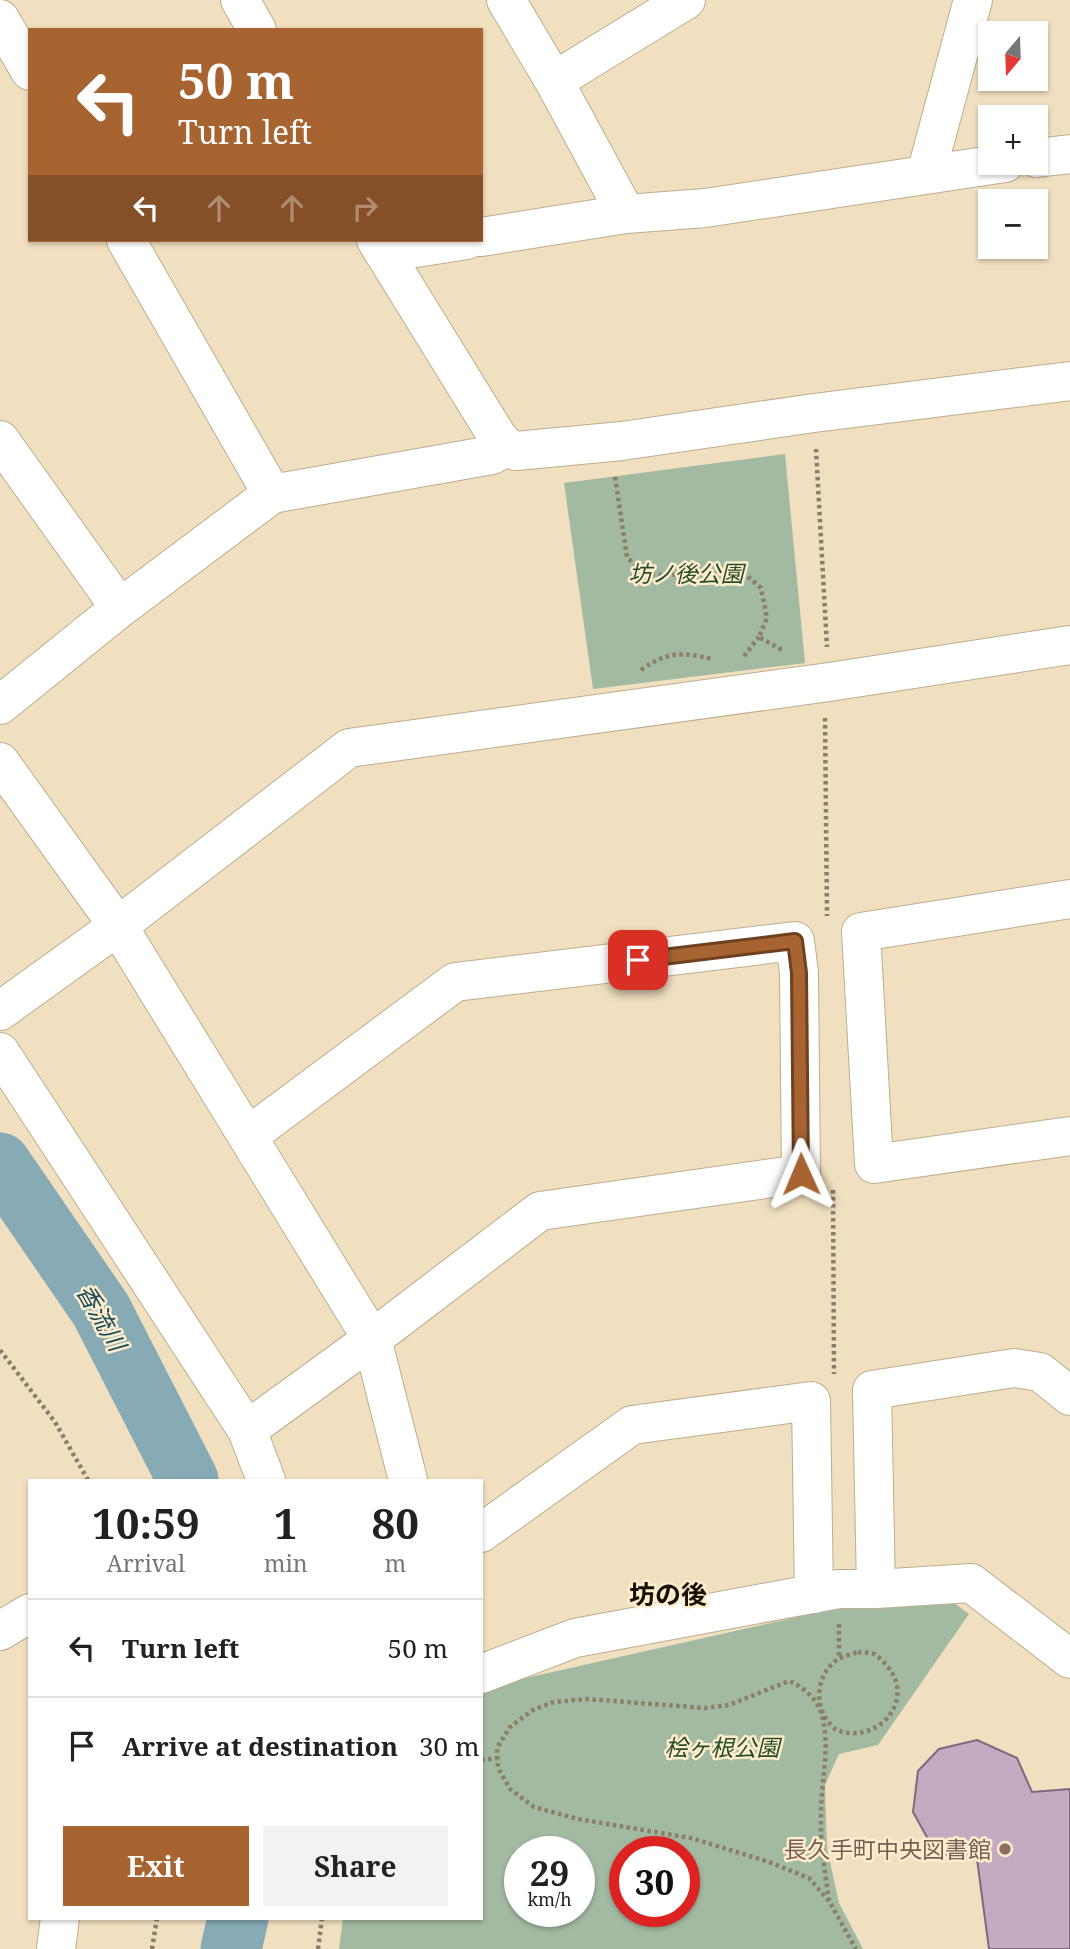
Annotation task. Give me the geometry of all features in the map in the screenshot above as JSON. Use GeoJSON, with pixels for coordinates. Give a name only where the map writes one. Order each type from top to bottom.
{"type":"FeatureCollection","features":[{"type":"Feature","properties":{"kind":"street"},"geometry":{"type":"LineString","coordinates":[[240,0],[256,28]]}},
{"type":"Feature","properties":{"kind":"street"},"geometry":{"type":"LineString","coordinates":[[506,0],[554,81],[626,214]]}},
{"type":"Feature","properties":{"kind":"street"},"geometry":{"type":"LineString","coordinates":[[554,81],[686,0]]}},
{"type":"Feature","properties":{"kind":"street"},"geometry":{"type":"LineString","coordinates":[[926,174],[973,0]]}},
{"type":"Feature","properties":{"kind":"street"},"geometry":{"type":"LineString","coordinates":[[0,19],[28,68]]}},
{"type":"Feature","properties":{"kind":"street"},"geometry":{"type":"LineString","coordinates":[[1048,157],[1070,154]]}},
{"type":"Feature","properties":{"kind":"street"},"geometry":{"type":"LineString","coordinates":[[483,237],[626,214],[705,208],[978,167]]}},
{"type":"Feature","properties":{"kind":"street"},"geometry":{"type":"LineString","coordinates":[[127,242],[272,494]]}},
{"type":"Feature","properties":{"kind":"street"},"geometry":{"type":"LineString","coordinates":[[438,242],[380,246],[497,436],[506,447],[516,451],[622,441],[1070,381]]}},
{"type":"Feature","properties":{"kind":"street"},"geometry":{"type":"LineString","coordinates":[[0,440],[120,608]]}},
{"type":"Feature","properties":{"kind":"street"},"geometry":{"type":"LineString","coordinates":[[0,705],[120,608],[272,494],[492,455],[506,447]]}},
{"type":"Feature","properties":{"kind":"street"},"geometry":{"type":"LineString","coordinates":[[0,1011],[118,926],[349,748],[829,682],[1070,645]]}},
{"type":"Feature","properties":{"kind":"street"},"geometry":{"type":"LineString","coordinates":[[0,762],[118,926],[372,1339],[408,1479]]}},
{"type":"Feature","properties":{"kind":"street"},"geometry":{"type":"LineString","coordinates":[[1070,899],[861,932],[874,1164],[1070,1136]]}},
{"type":"Feature","properties":{"kind":"street"},"geometry":{"type":"LineString","coordinates":[[247,1430],[540,1211],[801,1174],[799,973],[795,941],[455,982],[248,1136]]}},
{"type":"Feature","properties":{"kind":"street"},"geometry":{"type":"LineString","coordinates":[[0,1052],[247,1430],[266,1479]]}},
{"type":"Feature","properties":{"kind":"street"},"geometry":{"type":"LineString","coordinates":[[876,1589],[872,1390],[1014,1368],[1040,1372],[1070,1396]]}},
{"type":"Feature","properties":{"kind":"street"},"geometry":{"type":"LineString","coordinates":[[483,1532],[632,1425],[811,1401],[814,1594]]}},
{"type":"Feature","properties":{"kind":"street"},"geometry":{"type":"LineString","coordinates":[[483,1673],[575,1638],[839,1589],[971,1583],[1070,1660]]}},
{"type":"Feature","properties":{"kind":"street"},"geometry":{"type":"LineString","coordinates":[[0,1631],[28,1614]]}},
{"type":"Feature","properties":{"kind":"street"},"geometry":{"type":"LineString","coordinates":[[56,1949],[60,1920]]}},
{"type":"Feature","properties":{"kind":"path"},"geometry":{"type":"LineString","coordinates":[[814,414],[829,682],[825,707],[827,922]]}},
{"type":"Feature","properties":{"kind":"path"},"geometry":{"type":"LineString","coordinates":[[622,441],[615,477],[627,557],[641,572],[660,575],[744,573],[761,589],[767,618],[759,638],[745,656],[732,659]]}},
{"type":"Feature","properties":{"kind":"path"},"geometry":{"type":"LineString","coordinates":[[759,638],[805,663],[829,682]]}},
{"type":"Feature","properties":{"kind":"path"},"geometry":{"type":"LineString","coordinates":[[638,672],[660,657],[689,654],[719,661]]}},
{"type":"Feature","properties":{"kind":"path"},"geometry":{"type":"LineString","coordinates":[[834,1188],[834,1383]]}},
{"type":"Feature","properties":{"kind":"path"},"geometry":{"type":"LineString","coordinates":[[0,1350],[55,1422],[87,1479]]}},
{"type":"Feature","properties":{"kind":"path"},"geometry":{"type":"LineString","coordinates":[[829,1901],[823,1861],[821,1814],[825,1733],[820,1708],[820,1689],[825,1671],[839,1658],[858,1652],[876,1654],[889,1668],[896,1682],[897,1699],[890,1717],[873,1731],[840,1732],[831,1725],[820,1708],[802,1686],[789,1681],[729,1705],[705,1708],[586,1699],[554,1702],[533,1710],[510,1727],[497,1748],[498,1768],[510,1789],[534,1807],[578,1819],[691,1838],[769,1862],[809,1878],[829,1901],[856,1949]]}},
{"type":"Feature","properties":{"kind":"path"},"geometry":{"type":"LineString","coordinates":[[483,1760],[498,1758]]}},
{"type":"Feature","properties":{"kind":"path"},"geometry":{"type":"LineString","coordinates":[[152,1949],[157,1920]]}},
{"type":"Feature","properties":{"kind":"path"},"geometry":{"type":"LineString","coordinates":[[318,1949],[322,1920]]}},
{"type":"Feature","properties":{"kind":"green space","name":"坊ノ後公園"},"geometry":{"type":"Polygon","coordinates":[[[785,454],[805,663],[593,689],[564,483],[785,454]]]}},
{"type":"Feature","properties":{"kind":"green space","name":"桧ヶ根公園"},"geometry":{"type":"Polygon","coordinates":[[[932,1587],[969,1614],[878,1745],[839,1754],[825,1785],[827,1848],[839,1903],[863,1949],[339,1949],[343,1920],[483,1920],[483,1688],[932,1587]]]}},
{"type":"Feature","properties":{"kind":"building","name":"長久手町中央図書館"},"geometry":{"type":"Polygon","coordinates":[[[977,1740],[1017,1758],[1032,1792],[1070,1789],[1070,1949],[989,1949],[977,1859],[952,1859],[928,1839],[913,1812],[918,1771],[939,1749],[977,1740]]]}},
{"type":"Feature","properties":{"kind":"waterway","name":"香流川"},"geometry":{"type":"LineString","coordinates":[[0,1163],[101,1310],[187,1479]]}},
{"type":"Feature","properties":{"kind":"waterway","name":"香流川"},"geometry":{"type":"LineString","coordinates":[[231,1949],[238,1920]]}},
{"type":"Feature","properties":{"kind":"place","name":"長久手町中央図書館"},"geometry":{"type":"Point","coordinates":[1005,1849]}},
{"type":"Feature","properties":{"kind":"district","name":"坊の後"},"geometry":{"type":"Point","coordinates":[668,1594]}},
{"type":"Feature","properties":{"kind":"route"},"geometry":{"type":"LineString","coordinates":[[638,960],[795,941],[799,973],[801,1174]]}}]}
